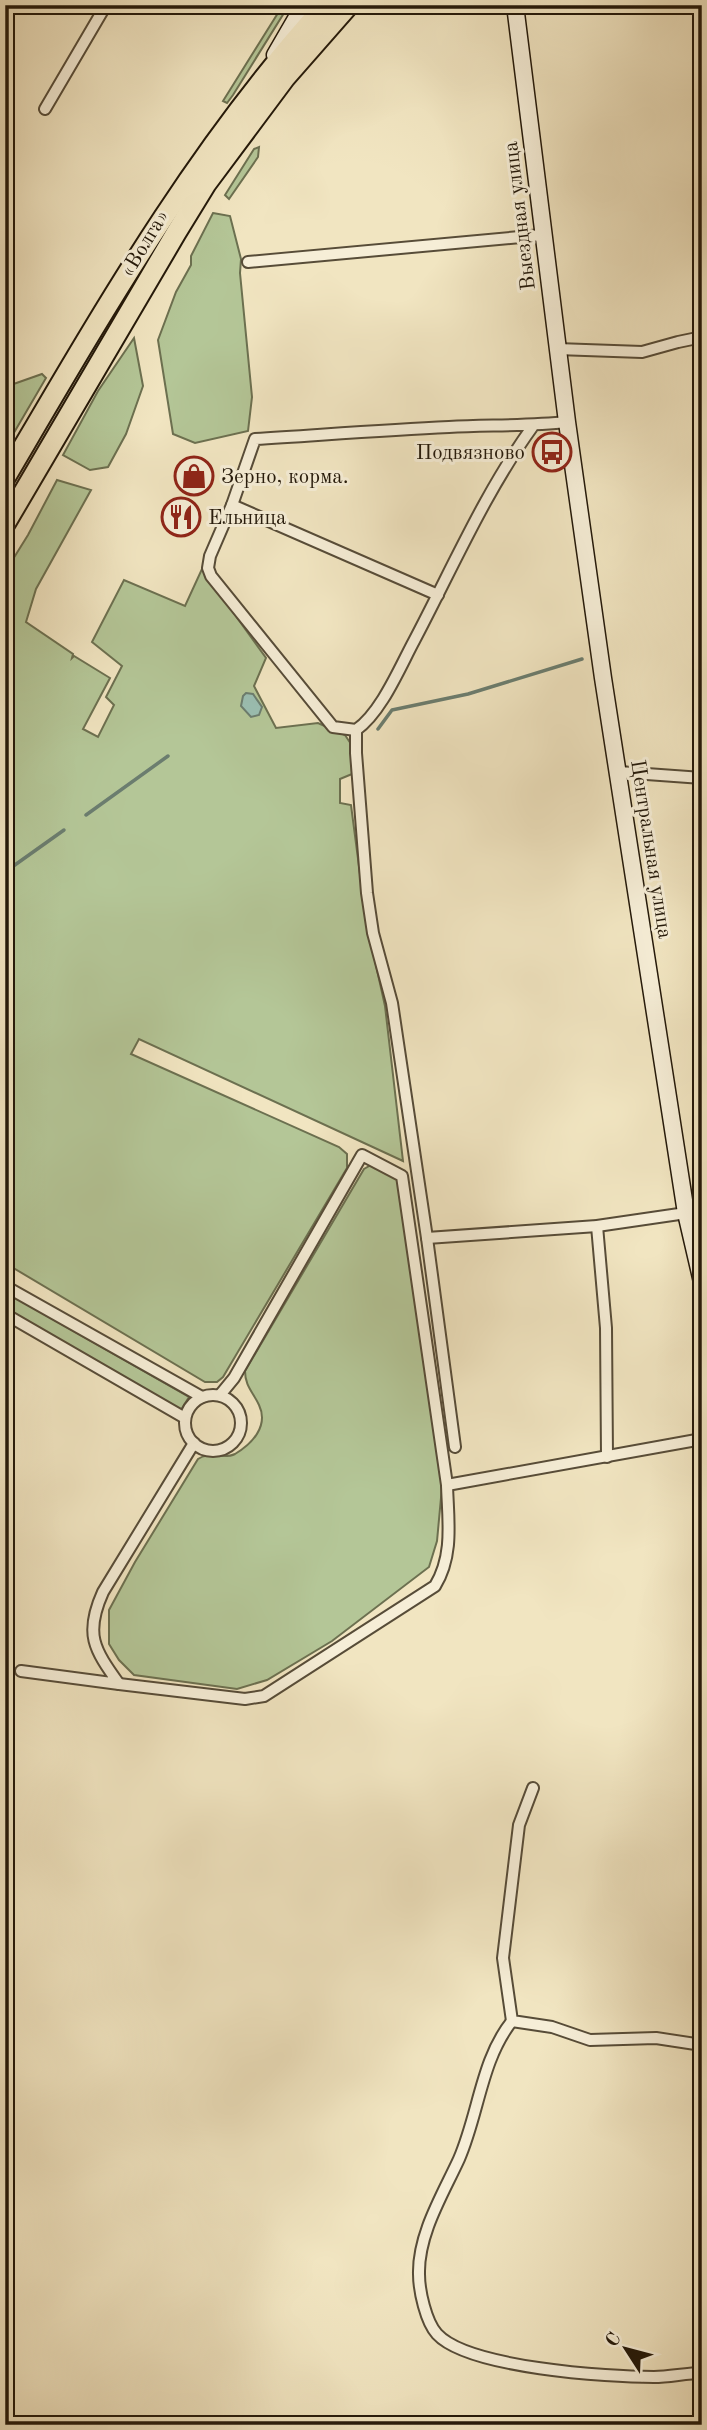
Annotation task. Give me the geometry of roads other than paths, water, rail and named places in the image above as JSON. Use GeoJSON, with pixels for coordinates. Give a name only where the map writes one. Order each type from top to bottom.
{"type":"FeatureCollection","features":[{"type":"Feature","properties":{"kind":"highway","name":"«Волга»"},"geometry":{"type":"LineString","coordinates":[[5,478],[81,348],[186,185],[257,87],[326,5]]}},
{"type":"Feature","properties":{"kind":"highway","name":"«Волга»"},"geometry":{"type":"LineString","coordinates":[[5,524],[206,184],[285,78],[349,5]]}},
{"type":"Feature","properties":{"kind":"main road"},"geometry":{"type":"LineString","coordinates":[[257,87],[304,5]]}},
{"type":"Feature","properties":{"kind":"main road","name":"Выездная улица"},"geometry":{"type":"LineString","coordinates":[[515,5],[567,422]]}},
{"type":"Feature","properties":{"kind":"main road","name":"Центральная улица"},"geometry":{"type":"LineString","coordinates":[[567,422],[603,678],[686,1213],[702,1282]]}},
{"type":"Feature","properties":{"kind":"street"},"geometry":{"type":"LineString","coordinates":[[45,109],[106,5]]}},
{"type":"Feature","properties":{"kind":"street"},"geometry":{"type":"LineString","coordinates":[[248,262],[542,236]]}},
{"type":"Feature","properties":{"kind":"street"},"geometry":{"type":"LineString","coordinates":[[557,349],[642,352],[702,337]]}},
{"type":"Feature","properties":{"kind":"street"},"geometry":{"type":"LineString","coordinates":[[356,730],[333,727],[211,576],[208,568],[210,556],[232,505],[255,439],[386,430],[533,426],[567,422]]}},
{"type":"Feature","properties":{"kind":"street"},"geometry":{"type":"LineString","coordinates":[[455,1447],[428,1238],[392,1003],[373,933],[367,892],[356,730],[371,716],[508,461],[533,426]]}},
{"type":"Feature","properties":{"kind":"street"},"geometry":{"type":"LineString","coordinates":[[232,505],[438,595]]}},
{"type":"Feature","properties":{"kind":"street"},"geometry":{"type":"LineString","coordinates":[[619,772],[702,778]]}},
{"type":"Feature","properties":{"kind":"street"},"geometry":{"type":"LineString","coordinates":[[21,1671],[245,1699],[264,1696],[435,1586],[443,1573],[449,1552],[447,1485],[402,1176],[362,1155],[234,1378],[220,1395]]}},
{"type":"Feature","properties":{"kind":"street"},"geometry":{"type":"LineString","coordinates":[[428,1238],[597,1226],[686,1213]]}},
{"type":"Feature","properties":{"kind":"street"},"geometry":{"type":"LineString","coordinates":[[597,1226],[606,1328],[607,1457]]}},
{"type":"Feature","properties":{"kind":"street"},"geometry":{"type":"LineString","coordinates":[[5,1286],[202,1397]]}},
{"type":"Feature","properties":{"kind":"street"},"geometry":{"type":"LineString","coordinates":[[5,1314],[185,1418]]}},
{"type":"Feature","properties":{"kind":"street"},"geometry":{"type":"LineString","coordinates":[[220,1395],[236,1405],[240,1414],[240,1433],[228,1447],[210,1451],[194,1443],[188,1436],[185,1418],[194,1402],[202,1397],[220,1395]]}},
{"type":"Feature","properties":{"kind":"street"},"geometry":{"type":"LineString","coordinates":[[447,1485],[702,1439]]}},
{"type":"Feature","properties":{"kind":"street"},"geometry":{"type":"LineString","coordinates":[[119,1684],[98,1654],[93,1635],[95,1611],[103,1592],[194,1443]]}},
{"type":"Feature","properties":{"kind":"street"},"geometry":{"type":"LineString","coordinates":[[533,1788],[519,1825],[503,1958],[512,2021],[501,2034],[488,2061],[476,2112],[463,2148],[425,2235],[419,2274],[428,2321],[438,2335],[454,2347],[497,2361],[569,2371],[643,2376],[702,2373]]}},
{"type":"Feature","properties":{"kind":"street"},"geometry":{"type":"LineString","coordinates":[[512,2021],[552,2027],[590,2040],[656,2038],[702,2045]]}},
{"type":"Feature","properties":{"kind":"water"},"geometry":{"type":"Polygon","coordinates":[[[246,693],[253,694],[262,707],[259,715],[251,717],[241,706],[246,693]]]}},
{"type":"Feature","properties":{"kind":"waterway"},"geometry":{"type":"LineString","coordinates":[[378,729],[392,710],[468,694],[582,659]]}},
{"type":"Feature","properties":{"kind":"waterway"},"geometry":{"type":"LineString","coordinates":[[86,815],[168,756]]}},
{"type":"Feature","properties":{"kind":"waterway"},"geometry":{"type":"LineString","coordinates":[[5,872],[64,830]]}},
{"type":"Feature","properties":{"kind":"place","name":"Подвязново"},"geometry":{"type":"Point","coordinates":[552,452]}},
{"type":"Feature","properties":{"kind":"place","name":"Зерно, корма."},"geometry":{"type":"Point","coordinates":[194,476]}},
{"type":"Feature","properties":{"kind":"place","name":"Ельница"},"geometry":{"type":"Point","coordinates":[181,517]}}]}
